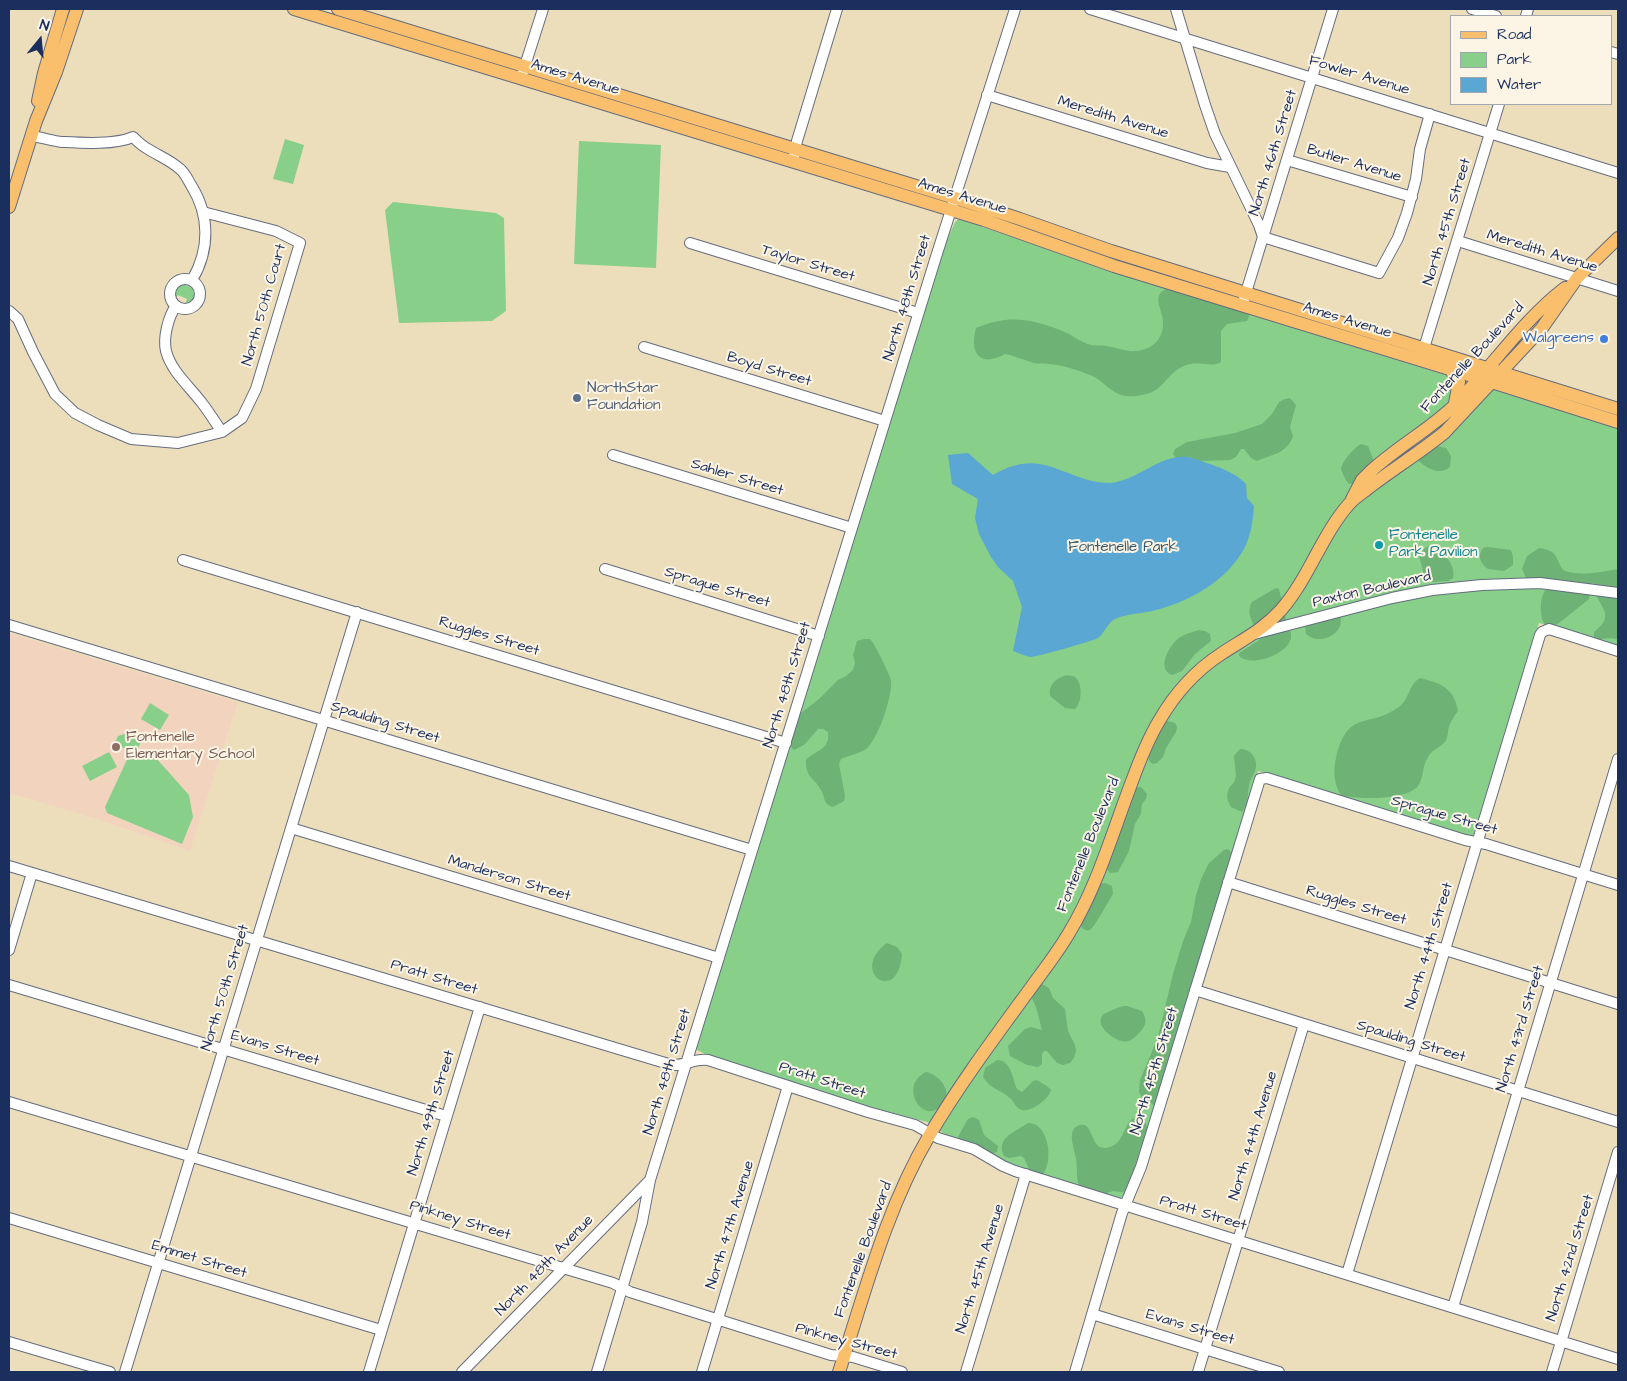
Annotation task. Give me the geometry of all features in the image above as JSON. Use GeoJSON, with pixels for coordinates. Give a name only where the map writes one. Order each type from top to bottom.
{"type":"FeatureCollection","features":[{"type":"Feature","properties":{"kind":"main road"},"geometry":{"type":"LineString","coordinates":[[36,121],[38,95],[63,9]]}},
{"type":"Feature","properties":{"kind":"main road"},"geometry":{"type":"LineString","coordinates":[[10,201],[36,121],[56,72],[76,9]]}},
{"type":"Feature","properties":{"kind":"main road","name":"Ames Avenue"},"geometry":{"type":"LineString","coordinates":[[294,9],[523,73],[953,204],[1020,219],[1244,299],[1314,327],[1450,369],[1484,373]]}},
{"type":"Feature","properties":{"kind":"main road","name":"Ames Avenue"},"geometry":{"type":"LineString","coordinates":[[338,9],[523,73]]}},
{"type":"Feature","properties":{"kind":"main road","name":"Fontenelle Boulevard"},"geometry":{"type":"LineString","coordinates":[[839,1372],[883,1235],[904,1185],[931,1133],[970,1072],[1057,952],[1076,922],[1097,876],[1146,745],[1164,712],[1186,683],[1208,662],[1254,634],[1280,611],[1303,578],[1332,526],[1351,501],[1362,480],[1373,469],[1430,427],[1455,404],[1545,304],[1577,278],[1618,238]]}},
{"type":"Feature","properties":{"kind":"main road","name":"Fontenelle Boulevard"},"geometry":{"type":"LineString","coordinates":[[1351,501],[1445,432],[1542,328],[1577,278]]}},
{"type":"Feature","properties":{"kind":"main road","name":"Ames Avenue"},"geometry":{"type":"LineString","coordinates":[[1244,299],[1424,348],[1484,373],[1618,422]]}},
{"type":"Feature","properties":{"kind":"main road"},"geometry":{"type":"LineString","coordinates":[[1314,327],[1321,324],[1329,324],[1366,335],[1387,337]]}},
{"type":"Feature","properties":{"kind":"main road"},"geometry":{"type":"LineString","coordinates":[[1525,346],[1520,357],[1521,368],[1533,382]]}},
{"type":"Feature","properties":{"kind":"main road"},"geometry":{"type":"LineString","coordinates":[[1450,369],[1459,382],[1455,404]]}},
{"type":"Feature","properties":{"kind":"main road","name":"Ames Avenue"},"geometry":{"type":"LineString","coordinates":[[1497,377],[1533,382],[1618,408]]}},
{"type":"Feature","properties":{"kind":"street"},"geometry":{"type":"LineString","coordinates":[[523,73],[543,9]]}},
{"type":"Feature","properties":{"kind":"street"},"geometry":{"type":"LineString","coordinates":[[794,156],[837,9]]}},
{"type":"Feature","properties":{"kind":"street","name":"North 48th Street"},"geometry":{"type":"LineString","coordinates":[[597,1372],[642,1222],[650,1180],[918,313],[1015,9]]}},
{"type":"Feature","properties":{"kind":"street","name":"Fowler Avenue"},"geometry":{"type":"LineString","coordinates":[[1090,9],[1618,173]]}},
{"type":"Feature","properties":{"kind":"street"},"geometry":{"type":"LineString","coordinates":[[1176,9],[1208,115],[1230,167],[1259,225],[1263,238],[1379,273],[1398,238],[1412,197],[1420,149],[1430,114]]}},
{"type":"Feature","properties":{"kind":"street","name":"North 46th Street"},"geometry":{"type":"LineString","coordinates":[[1244,299],[1333,9]]}},
{"type":"Feature","properties":{"kind":"street"},"geometry":{"type":"LineString","coordinates":[[1472,9],[1493,15]]}},
{"type":"Feature","properties":{"kind":"street","name":"Meredith Avenue"},"geometry":{"type":"LineString","coordinates":[[987,96],[1208,163],[1230,167]]}},
{"type":"Feature","properties":{"kind":"street","name":"North 45th Street"},"geometry":{"type":"LineString","coordinates":[[1424,348],[1499,105]]}},
{"type":"Feature","properties":{"kind":"street"},"geometry":{"type":"LineString","coordinates":[[31,136],[61,142],[123,141],[132,137],[147,149],[167,158],[183,171],[197,195],[203,212],[206,239],[199,269],[192,280]]}},
{"type":"Feature","properties":{"kind":"street","name":"Butler Avenue"},"geometry":{"type":"LineString","coordinates":[[1287,160],[1412,197]]}},
{"type":"Feature","properties":{"kind":"street","name":"North 50th Court"},"geometry":{"type":"LineString","coordinates":[[203,212],[276,231],[300,243],[256,389],[242,418],[222,432]]}},
{"type":"Feature","properties":{"kind":"street","name":"Meredith Avenue"},"geometry":{"type":"LineString","coordinates":[[1458,241],[1618,291]]}},
{"type":"Feature","properties":{"kind":"street","name":"Taylor Street"},"geometry":{"type":"LineString","coordinates":[[690,243],[918,313]]}},
{"type":"Feature","properties":{"kind":"street"},"geometry":{"type":"LineString","coordinates":[[178,280],[192,280],[200,291],[200,299],[188,309],[183,310],[176,306],[169,296],[171,287],[178,280]]}},
{"type":"Feature","properties":{"kind":"street"},"geometry":{"type":"LineString","coordinates":[[9,311],[18,319],[55,394],[76,413],[131,439],[178,443],[222,432],[202,403],[175,370],[166,351],[166,337],[171,313],[176,306]]}},
{"type":"Feature","properties":{"kind":"street","name":"Boyd Street"},"geometry":{"type":"LineString","coordinates":[[644,347],[885,421]]}},
{"type":"Feature","properties":{"kind":"street","name":"Sahler Street"},"geometry":{"type":"LineString","coordinates":[[613,455],[852,528]]}},
{"type":"Feature","properties":{"kind":"street","name":"Ruggles Street"},"geometry":{"type":"LineString","coordinates":[[183,560],[786,743]]}},
{"type":"Feature","properties":{"kind":"street","name":"Sprague Street"},"geometry":{"type":"LineString","coordinates":[[606,569],[819,636]]}},
{"type":"Feature","properties":{"kind":"street","name":"Paxton Boulevard"},"geometry":{"type":"LineString","coordinates":[[1254,634],[1408,594],[1455,587],[1540,584],[1618,593]]}},
{"type":"Feature","properties":{"kind":"street"},"geometry":{"type":"LineString","coordinates":[[1280,611],[1284,619],[1293,625]]}},
{"type":"Feature","properties":{"kind":"street","name":"North 50th Street"},"geometry":{"type":"LineString","coordinates":[[124,1372],[357,612]]}},
{"type":"Feature","properties":{"kind":"street","name":"Spaulding Street"},"geometry":{"type":"LineString","coordinates":[[9,625],[752,850]]}},
{"type":"Feature","properties":{"kind":"street","name":"North 44th Street"},"geometry":{"type":"LineString","coordinates":[[1347,1274],[1540,635],[1547,630],[1618,651]]}},
{"type":"Feature","properties":{"kind":"street","name":"North 43rd Street"},"geometry":{"type":"LineString","coordinates":[[1453,1307],[1618,759]]}},
{"type":"Feature","properties":{"kind":"street","name":"North 45th Street"},"geometry":{"type":"LineString","coordinates":[[1075,1372],[1126,1206],[1141,1167],[1260,779],[1262,778]]}},
{"type":"Feature","properties":{"kind":"street","name":"Sprague Street"},"geometry":{"type":"LineString","coordinates":[[1262,778],[1618,885]]}},
{"type":"Feature","properties":{"kind":"street","name":"Manderson Street"},"geometry":{"type":"LineString","coordinates":[[290,828],[719,958]]}},
{"type":"Feature","properties":{"kind":"street","name":"Pratt Street"},"geometry":{"type":"LineString","coordinates":[[9,866],[672,1065],[680,1065],[701,1059],[707,1060],[868,1112],[915,1125],[938,1138],[974,1149],[1003,1166],[1026,1174],[1618,1359]]}},
{"type":"Feature","properties":{"kind":"street"},"geometry":{"type":"LineString","coordinates":[[9,950],[32,873]]}},
{"type":"Feature","properties":{"kind":"street","name":"Ruggles Street"},"geometry":{"type":"LineString","coordinates":[[1228,882],[1618,1004]]}},
{"type":"Feature","properties":{"kind":"street","name":"Evans Street"},"geometry":{"type":"LineString","coordinates":[[9,985],[446,1116]]}},
{"type":"Feature","properties":{"kind":"street","name":"Spaulding Street"},"geometry":{"type":"LineString","coordinates":[[1195,990],[1618,1122]]}},
{"type":"Feature","properties":{"kind":"street","name":"North 49th Street"},"geometry":{"type":"LineString","coordinates":[[369,1372],[480,1007]]}},
{"type":"Feature","properties":{"kind":"street","name":"North 44th Avenue"},"geometry":{"type":"LineString","coordinates":[[1198,1372],[1304,1024]]}},
{"type":"Feature","properties":{"kind":"street","name":"North 47th Avenue"},"geometry":{"type":"LineString","coordinates":[[702,1372],[788,1086]]}},
{"type":"Feature","properties":{"kind":"street","name":"Pinkney Street"},"geometry":{"type":"LineString","coordinates":[[9,1102],[613,1283],[630,1292],[828,1354],[853,1357],[902,1372]]}},
{"type":"Feature","properties":{"kind":"street","name":"North 42nd Street"},"geometry":{"type":"LineString","coordinates":[[1552,1372],[1618,1152]]}},
{"type":"Feature","properties":{"kind":"street","name":"North 45th Avenue"},"geometry":{"type":"LineString","coordinates":[[966,1372],[1026,1174]]}},
{"type":"Feature","properties":{"kind":"street","name":"North 48th Avenue"},"geometry":{"type":"LineString","coordinates":[[462,1372],[650,1180]]}},
{"type":"Feature","properties":{"kind":"street","name":"Emmet Street"},"geometry":{"type":"LineString","coordinates":[[9,1218],[382,1330]]}},
{"type":"Feature","properties":{"kind":"street","name":"Evans Street"},"geometry":{"type":"LineString","coordinates":[[1092,1314],[1279,1372]]}},
{"type":"Feature","properties":{"kind":"street"},"geometry":{"type":"LineString","coordinates":[[9,1342],[110,1372]]}},
{"type":"Feature","properties":{"kind":"shaded area","name":"Fontenelle Elementary School"},"geometry":{"type":"Polygon","coordinates":[[[9,633],[238,702],[190,851],[97,819],[9,793],[9,633]]]}},
{"type":"Feature","properties":{"kind":"green space"},"geometry":{"type":"Polygon","coordinates":[[[285,139],[304,145],[293,184],[273,179],[285,139]]]}},
{"type":"Feature","properties":{"kind":"green space"},"geometry":{"type":"Polygon","coordinates":[[[579,141],[661,145],[656,268],[574,264],[579,141]]]}},
{"type":"Feature","properties":{"kind":"green space"},"geometry":{"type":"Polygon","coordinates":[[[393,202],[496,213],[504,218],[506,311],[492,321],[399,323],[385,210],[393,202]]]}},
{"type":"Feature","properties":{"kind":"green space","name":"Fontenelle Park"},"geometry":{"type":"Polygon","coordinates":[[[959,219],[1150,284],[1618,428],[1618,647],[1539,623],[1473,836],[1467,836],[1258,771],[1132,1178],[1126,1194],[1119,1199],[1017,1168],[943,1133],[927,1122],[863,1105],[703,1053],[697,1050],[696,1046],[938,260],[955,222],[959,219]]]}},
{"type":"Feature","properties":{"kind":"green space"},"geometry":{"type":"Polygon","coordinates":[[[183,284],[192,288],[195,294],[192,302],[185,305],[187,299],[178,295],[175,299],[174,293],[176,288],[183,284]]]}},
{"type":"Feature","properties":{"kind":"green space"},"geometry":{"type":"Polygon","coordinates":[[[1171,287],[1249,310],[1249,316],[1247,321],[1227,324],[1221,331],[1221,362],[1217,364],[1190,364],[1184,366],[1174,372],[1156,389],[1139,396],[1121,395],[1111,390],[1095,377],[1070,368],[1034,363],[1005,354],[996,358],[983,359],[979,356],[974,345],[976,328],[998,321],[1018,320],[1049,326],[1091,345],[1128,351],[1142,350],[1152,346],[1162,333],[1163,321],[1158,301],[1160,293],[1171,287]]]}},
{"type":"Feature","properties":{"kind":"green space"},"geometry":{"type":"Polygon","coordinates":[[[1290,398],[1296,405],[1290,427],[1293,436],[1287,447],[1278,453],[1257,461],[1251,458],[1244,449],[1241,449],[1236,457],[1230,460],[1200,461],[1189,457],[1176,458],[1173,454],[1175,449],[1187,442],[1235,433],[1262,424],[1272,414],[1279,402],[1290,398]]]}},
{"type":"Feature","properties":{"kind":"green space"},"geometry":{"type":"Polygon","coordinates":[[[1361,444],[1368,446],[1375,464],[1354,484],[1349,483],[1341,470],[1343,463],[1355,448],[1361,444]]]}},
{"type":"Feature","properties":{"kind":"green space"},"geometry":{"type":"Polygon","coordinates":[[[1437,446],[1446,448],[1451,456],[1450,467],[1446,470],[1432,470],[1416,458],[1437,446]]]}},
{"type":"Feature","properties":{"kind":"green space"},"geometry":{"type":"Polygon","coordinates":[[[1429,546],[1438,547],[1449,561],[1454,573],[1453,578],[1448,581],[1432,582],[1424,575],[1419,556],[1429,546]]]}},
{"type":"Feature","properties":{"kind":"green space"},"geometry":{"type":"Polygon","coordinates":[[[1483,548],[1511,550],[1513,565],[1504,571],[1488,569],[1481,562],[1480,557],[1483,548]]]}},
{"type":"Feature","properties":{"kind":"green space"},"geometry":{"type":"Polygon","coordinates":[[[1539,548],[1553,553],[1563,570],[1570,572],[1590,573],[1618,569],[1618,591],[1598,586],[1594,583],[1583,586],[1590,592],[1589,599],[1559,623],[1550,627],[1546,626],[1542,618],[1541,601],[1547,589],[1527,580],[1522,569],[1527,556],[1539,548]]]}},
{"type":"Feature","properties":{"kind":"green space"},"geometry":{"type":"Polygon","coordinates":[[[1276,588],[1279,589],[1291,638],[1283,649],[1268,658],[1260,660],[1245,659],[1239,656],[1239,653],[1258,641],[1262,636],[1253,624],[1249,611],[1250,606],[1252,602],[1276,588]]]}},
{"type":"Feature","properties":{"kind":"green space"},"geometry":{"type":"Polygon","coordinates":[[[1597,592],[1618,596],[1618,640],[1594,638],[1594,632],[1605,619],[1604,610],[1596,595],[1597,592]]]}},
{"type":"Feature","properties":{"kind":"green space"},"geometry":{"type":"Polygon","coordinates":[[[1340,616],[1340,625],[1332,636],[1316,639],[1306,634],[1305,627],[1307,624],[1340,616]]]}},
{"type":"Feature","properties":{"kind":"green space"},"geometry":{"type":"Polygon","coordinates":[[[1199,630],[1210,634],[1211,641],[1195,654],[1182,671],[1172,675],[1167,672],[1165,663],[1171,646],[1181,637],[1199,630]]]}},
{"type":"Feature","properties":{"kind":"green space"},"geometry":{"type":"Polygon","coordinates":[[[870,639],[888,671],[891,680],[890,696],[884,717],[871,744],[863,751],[841,759],[839,764],[845,796],[844,801],[833,807],[826,803],[820,787],[809,775],[806,766],[806,760],[827,743],[828,732],[818,729],[804,745],[794,750],[789,741],[797,716],[819,699],[838,680],[853,670],[855,663],[853,655],[857,641],[870,639]]]}},
{"type":"Feature","properties":{"kind":"green space"},"geometry":{"type":"Polygon","coordinates":[[[1067,675],[1073,676],[1078,680],[1080,688],[1080,698],[1075,709],[1065,708],[1050,696],[1050,688],[1054,682],[1067,675]]]}},
{"type":"Feature","properties":{"kind":"green space"},"geometry":{"type":"Polygon","coordinates":[[[1420,678],[1434,682],[1450,692],[1458,711],[1450,724],[1445,742],[1426,760],[1418,786],[1404,794],[1382,798],[1358,798],[1341,795],[1336,782],[1335,767],[1341,742],[1347,732],[1353,725],[1389,713],[1400,706],[1416,681],[1420,678]]]}},
{"type":"Feature","properties":{"kind":"green space"},"geometry":{"type":"Polygon","coordinates":[[[150,703],[169,715],[160,730],[141,719],[150,703]]]}},
{"type":"Feature","properties":{"kind":"green space"},"geometry":{"type":"Polygon","coordinates":[[[1167,721],[1175,723],[1177,727],[1176,732],[1163,757],[1153,764],[1148,756],[1163,723],[1167,721]]]}},
{"type":"Feature","properties":{"kind":"green space"},"geometry":{"type":"Polygon","coordinates":[[[131,732],[143,738],[138,748],[132,747],[156,758],[189,795],[193,817],[182,844],[107,813],[105,807],[131,751],[114,744],[118,736],[131,732]]]}},
{"type":"Feature","properties":{"kind":"green space"},"geometry":{"type":"Polygon","coordinates":[[[1240,749],[1250,752],[1256,763],[1247,803],[1242,812],[1231,807],[1227,795],[1236,776],[1234,756],[1240,749]]]}},
{"type":"Feature","properties":{"kind":"green space"},"geometry":{"type":"Polygon","coordinates":[[[109,752],[117,767],[90,781],[82,766],[109,752]]]}},
{"type":"Feature","properties":{"kind":"green space"},"geometry":{"type":"Polygon","coordinates":[[[1141,787],[1147,794],[1142,804],[1141,814],[1135,824],[1129,851],[1118,872],[1110,873],[1105,867],[1134,788],[1141,787]]]}},
{"type":"Feature","properties":{"kind":"green space"},"geometry":{"type":"Polygon","coordinates":[[[1228,849],[1233,854],[1156,1107],[1142,1097],[1139,1092],[1140,1080],[1158,1037],[1173,974],[1191,922],[1201,879],[1209,863],[1224,850],[1228,849]]]}},
{"type":"Feature","properties":{"kind":"green space"},"geometry":{"type":"Polygon","coordinates":[[[1105,883],[1112,886],[1113,894],[1092,928],[1085,930],[1082,928],[1080,921],[1098,884],[1105,883]]]}},
{"type":"Feature","properties":{"kind":"green space"},"geometry":{"type":"Polygon","coordinates":[[[887,943],[897,947],[902,954],[899,970],[892,979],[885,981],[878,979],[872,964],[876,954],[887,943]]]}},
{"type":"Feature","properties":{"kind":"green space"},"geometry":{"type":"Polygon","coordinates":[[[1042,984],[1049,988],[1053,998],[1065,1009],[1068,1031],[1076,1051],[1070,1063],[1063,1065],[1057,1063],[1047,1051],[1044,1051],[1042,1054],[1042,1064],[1038,1067],[1027,1065],[1010,1056],[1008,1046],[1025,1029],[1031,1027],[1042,1030],[1032,998],[1034,992],[1042,984]]]}},
{"type":"Feature","properties":{"kind":"green space"},"geometry":{"type":"Polygon","coordinates":[[[1127,1006],[1142,1011],[1146,1022],[1135,1037],[1124,1041],[1108,1034],[1101,1025],[1100,1020],[1105,1013],[1127,1006]]]}},
{"type":"Feature","properties":{"kind":"green space"},"geometry":{"type":"Polygon","coordinates":[[[997,1060],[1006,1063],[1009,1067],[1017,1089],[1022,1092],[1033,1081],[1037,1080],[1051,1090],[1050,1094],[1035,1107],[1026,1110],[1019,1108],[1011,1099],[989,1085],[983,1077],[985,1068],[997,1060]]]}},
{"type":"Feature","properties":{"kind":"green space"},"geometry":{"type":"Polygon","coordinates":[[[926,1072],[942,1082],[946,1091],[945,1100],[938,1109],[931,1111],[923,1109],[914,1096],[914,1087],[917,1079],[926,1072]]]}},
{"type":"Feature","properties":{"kind":"green space"},"geometry":{"type":"Polygon","coordinates":[[[973,1117],[979,1120],[984,1135],[998,1146],[997,1152],[989,1155],[961,1142],[958,1137],[968,1119],[973,1117]]]}},
{"type":"Feature","properties":{"kind":"green space"},"geometry":{"type":"Polygon","coordinates":[[[1134,1118],[1146,1123],[1147,1128],[1146,1137],[1140,1149],[1127,1193],[1113,1191],[1104,1194],[1081,1189],[1077,1178],[1072,1140],[1075,1127],[1085,1125],[1099,1146],[1103,1148],[1110,1147],[1119,1141],[1128,1124],[1134,1118]]]}},
{"type":"Feature","properties":{"kind":"green space"},"geometry":{"type":"Polygon","coordinates":[[[1028,1123],[1035,1124],[1041,1129],[1048,1145],[1048,1163],[1041,1176],[1031,1173],[1024,1158],[1021,1156],[1009,1158],[1004,1156],[1002,1150],[1004,1140],[1028,1123]]]}},
{"type":"Feature","properties":{"kind":"water"},"geometry":{"type":"Polygon","coordinates":[[[968,453],[993,475],[1016,465],[1034,464],[1044,465],[1088,480],[1110,483],[1130,478],[1158,463],[1177,457],[1193,458],[1230,472],[1246,484],[1247,498],[1254,506],[1249,537],[1238,559],[1229,570],[1195,595],[1169,606],[1115,619],[1094,640],[1031,657],[1026,656],[1013,651],[1022,607],[1013,581],[998,567],[979,534],[975,518],[978,499],[952,484],[948,455],[968,453]]]}},
{"type":"Feature","properties":{"kind":"place","name":"Walgreens"},"geometry":{"type":"Point","coordinates":[1604,339]}},
{"type":"Feature","properties":{"kind":"place","name":"NorthStar Foundation"},"geometry":{"type":"Point","coordinates":[577,398]}},
{"type":"Feature","properties":{"kind":"place","name":"Fontenelle Park Pavilion"},"geometry":{"type":"Point","coordinates":[1379,545]}},
{"type":"Feature","properties":{"kind":"place","name":"Fontenelle Elementary School"},"geometry":{"type":"Point","coordinates":[116,747]}}]}
